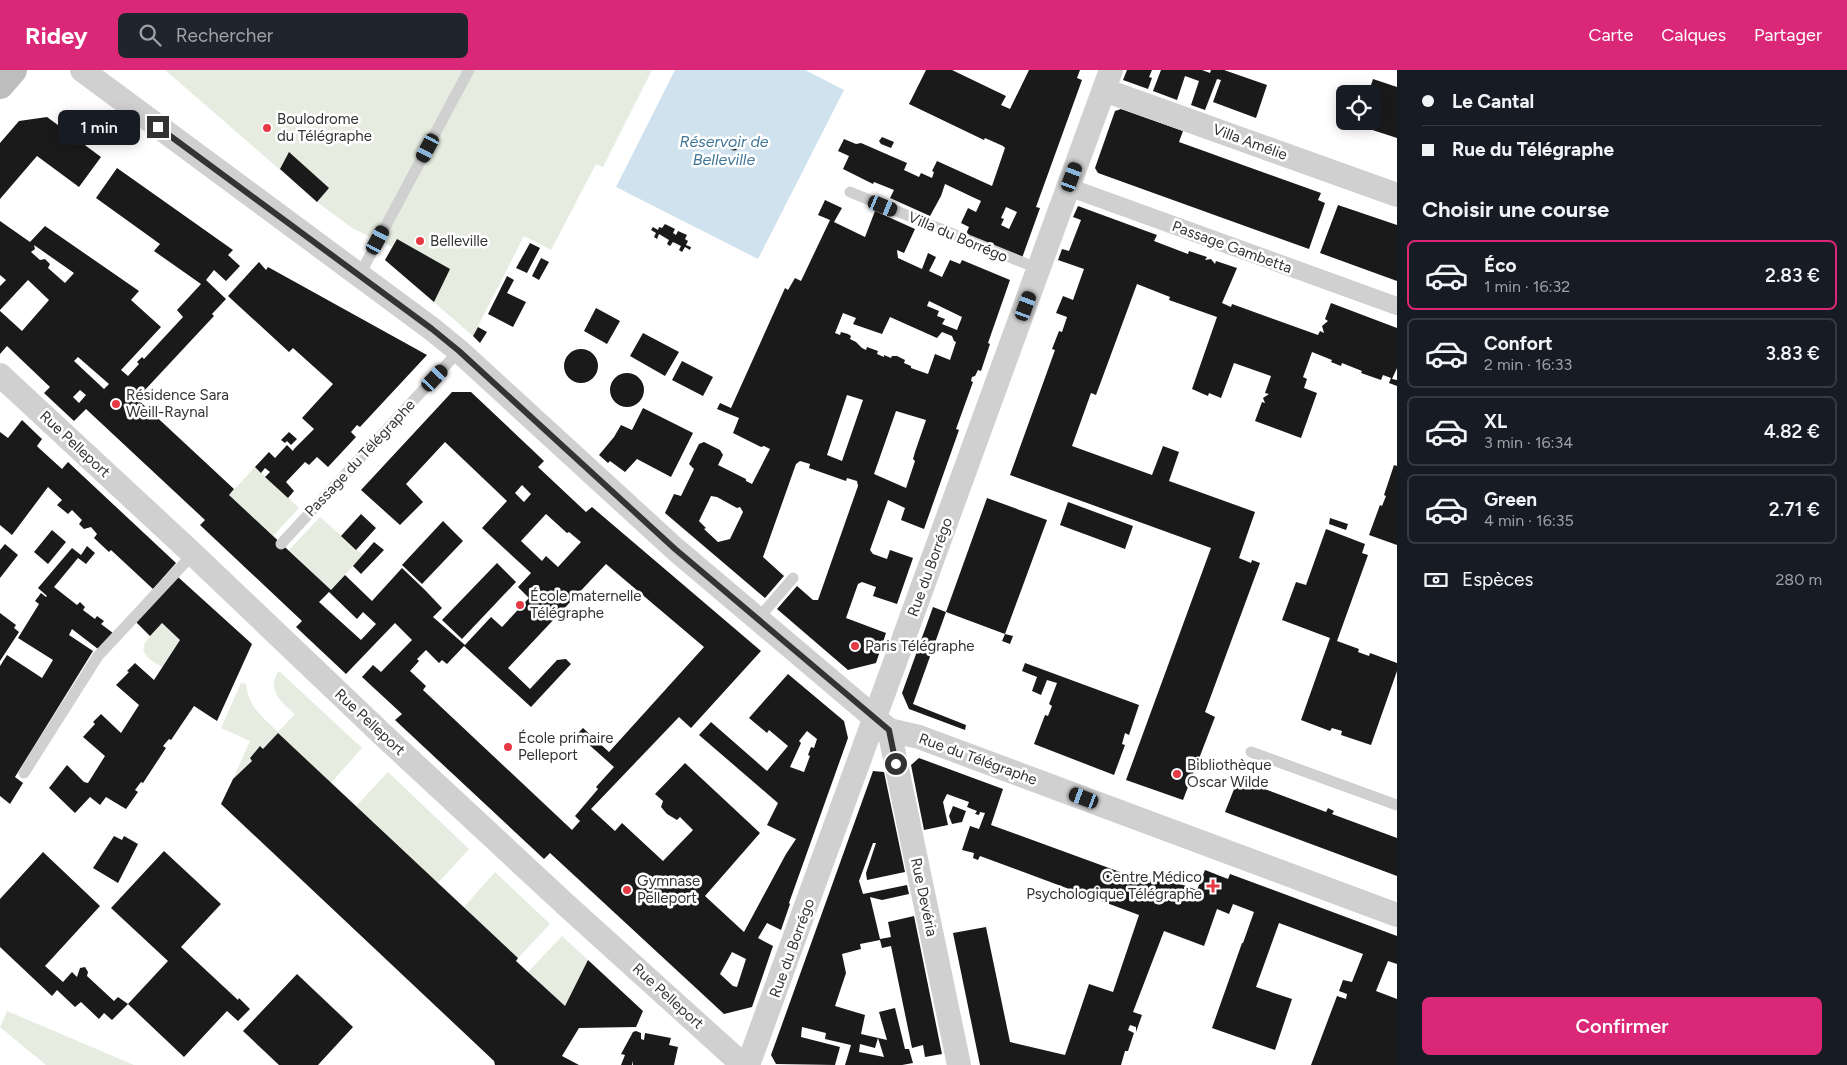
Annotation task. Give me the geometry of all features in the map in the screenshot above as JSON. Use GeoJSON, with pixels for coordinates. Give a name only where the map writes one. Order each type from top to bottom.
{"type":"FeatureCollection","features":[{"type":"Feature","properties":{"kind":"main road"},"geometry":{"type":"LineString","coordinates":[[0,84],[13,70]]}},
{"type":"Feature","properties":{"kind":"street","name":"Rue du Télégraphe"},"geometry":{"type":"LineString","coordinates":[[82,70],[432,329],[459,351],[675,549],[882,724],[1397,915]]}},
{"type":"Feature","properties":{"kind":"street","name":"Rue du Borrégo"},"geometry":{"type":"LineString","coordinates":[[748,1065],[882,724],[1039,269],[1108,80]]}},
{"type":"Feature","properties":{"kind":"street","name":"Villa Amélie"},"geometry":{"type":"LineString","coordinates":[[1108,80],[1397,195]]}},
{"type":"Feature","properties":{"kind":"street","name":"Passage Gambetta"},"geometry":{"type":"LineString","coordinates":[[1068,187],[1397,306]]}},
{"type":"Feature","properties":{"kind":"street","name":"Rue Pelleport"},"geometry":{"type":"LineString","coordinates":[[0,375],[558,897],[720,1056],[743,1065]]}},
{"type":"Feature","properties":{"kind":"street","name":"Rue Devéria"},"geometry":{"type":"LineString","coordinates":[[882,724],[959,1065]]}},
{"type":"Feature","properties":{"kind":"lane"},"geometry":{"type":"LineString","coordinates":[[359,276],[469,70]]}},
{"type":"Feature","properties":{"kind":"lane","name":"Villa du Borrégo"},"geometry":{"type":"LineString","coordinates":[[850,192],[1039,269]]}},
{"type":"Feature","properties":{"kind":"lane","name":"Passage du Télégraphe"},"geometry":{"type":"LineString","coordinates":[[281,544],[459,351]]}},
{"type":"Feature","properties":{"kind":"lane"},"geometry":{"type":"LineString","coordinates":[[24,773],[98,656],[193,554]]}},
{"type":"Feature","properties":{"kind":"lane"},"geometry":{"type":"LineString","coordinates":[[758,619],[793,578]]}},
{"type":"Feature","properties":{"kind":"lane"},"geometry":{"type":"LineString","coordinates":[[1251,752],[1397,805]]}},
{"type":"Feature","properties":{"kind":"shaded area"},"geometry":{"type":"Polygon","coordinates":[[[165,70],[652,70],[603,167],[596,164],[551,250],[524,236],[473,336],[385,260],[392,247],[352,228],[317,202],[165,70]]]}},
{"type":"Feature","properties":{"kind":"shaded area"},"geometry":{"type":"Polygon","coordinates":[[[255,467],[299,508],[273,536],[229,495],[255,467]]]}},
{"type":"Feature","properties":{"kind":"shaded area"},"geometry":{"type":"Polygon","coordinates":[[[320,517],[363,555],[331,590],[289,550],[320,517]]]}},
{"type":"Feature","properties":{"kind":"shaded area"},"geometry":{"type":"Polygon","coordinates":[[[162,623],[180,640],[162,667],[147,656],[144,646],[162,623]]]}},
{"type":"Feature","properties":{"kind":"shaded area"},"geometry":{"type":"Polygon","coordinates":[[[279,671],[362,748],[331,783],[278,733],[263,749],[260,746],[250,757],[252,761],[233,779],[250,741],[221,728],[241,683],[246,684],[253,706],[278,732],[295,714],[285,705],[274,690],[275,678],[279,671]]]}},
{"type":"Feature","properties":{"kind":"shaded area"},"geometry":{"type":"Polygon","coordinates":[[[388,772],[469,849],[438,883],[356,806],[388,772]]]}},
{"type":"Feature","properties":{"kind":"shaded area"},"geometry":{"type":"Polygon","coordinates":[[[495,872],[550,924],[518,958],[464,907],[495,872]]]}},
{"type":"Feature","properties":{"kind":"shaded area"},"geometry":{"type":"Polygon","coordinates":[[[562,936],[588,960],[565,1006],[528,972],[562,936]]]}},
{"type":"Feature","properties":{"kind":"shaded area"},"geometry":{"type":"Polygon","coordinates":[[[7,1011],[134,1065],[46,1065],[0,1027],[7,1011]]]}},
{"type":"Feature","properties":{"kind":"water","name":"Réservoir de Belleville"},"geometry":{"type":"Polygon","coordinates":[[[675,70],[805,70],[844,90],[758,259],[616,187],[675,70]]]}},
{"type":"Feature","properties":{"kind":"building"},"geometry":{"type":"Polygon","coordinates":[[[926,70],[952,70],[1006,96],[1001,105],[1010,109],[1029,70],[1080,70],[1077,78],[1082,80],[1036,207],[1040,208],[1022,258],[966,234],[969,227],[961,223],[968,208],[976,212],[981,201],[945,184],[930,216],[890,198],[894,190],[874,182],[873,184],[843,169],[849,156],[838,151],[844,139],[856,144],[861,143],[907,163],[904,170],[919,177],[921,173],[932,178],[934,172],[932,171],[937,161],[992,186],[1005,148],[1003,146],[985,138],[984,140],[909,104],[926,70]],[[1006,207],[1001,218],[1004,219],[1001,225],[1009,229],[1017,212],[1006,207]]]}},
{"type":"Feature","properties":{"kind":"building"},"geometry":{"type":"Polygon","coordinates":[[[1127,70],[1152,70],[1149,77],[1152,78],[1148,89],[1123,80],[1127,70]]]}},
{"type":"Feature","properties":{"kind":"building"},"geometry":{"type":"Polygon","coordinates":[[[1161,70],[1202,70],[1210,73],[1211,70],[1224,70],[1267,85],[1256,118],[1213,102],[1221,80],[1217,79],[1205,110],[1191,105],[1199,81],[1185,76],[1177,100],[1153,91],[1161,70]]]}},
{"type":"Feature","properties":{"kind":"building"},"geometry":{"type":"Polygon","coordinates":[[[1373,79],[1397,87],[1397,138],[1372,130],[1381,130],[1381,85],[1371,85],[1373,79]]]}},
{"type":"Feature","properties":{"kind":"building"},"geometry":{"type":"Polygon","coordinates":[[[1121,109],[1183,131],[1179,142],[1321,193],[1318,200],[1325,203],[1309,249],[1098,173],[1095,168],[1115,111],[1121,109]]]}},
{"type":"Feature","properties":{"kind":"building"},"geometry":{"type":"Polygon","coordinates":[[[47,117],[101,157],[79,187],[37,156],[0,199],[0,143],[19,121],[47,117]]]}},
{"type":"Feature","properties":{"kind":"building"},"geometry":{"type":"Polygon","coordinates":[[[882,137],[894,142],[891,148],[881,144],[879,141],[882,137]]]}},
{"type":"Feature","properties":{"kind":"building"},"geometry":{"type":"Polygon","coordinates":[[[732,140],[736,140],[739,145],[738,149],[732,150],[729,147],[729,143],[732,140]]]}},
{"type":"Feature","properties":{"kind":"building"},"geometry":{"type":"Polygon","coordinates":[[[289,152],[329,188],[317,202],[280,169],[289,152]]]}},
{"type":"Feature","properties":{"kind":"building"},"geometry":{"type":"Polygon","coordinates":[[[117,168],[233,250],[228,255],[240,266],[226,281],[214,270],[206,280],[226,299],[212,314],[214,316],[143,392],[140,389],[134,396],[234,489],[229,495],[331,590],[345,575],[372,601],[402,568],[442,608],[433,617],[465,645],[491,617],[502,627],[529,598],[518,587],[531,573],[482,528],[507,501],[445,442],[406,484],[423,502],[400,525],[361,490],[452,392],[471,392],[544,461],[538,467],[586,512],[592,507],[761,651],[691,728],[679,717],[591,809],[615,831],[622,823],[663,861],[693,830],[680,817],[677,820],[667,814],[661,807],[663,801],[655,794],[685,763],[760,833],[705,896],[744,932],[796,839],[767,825],[778,803],[699,735],[711,722],[767,771],[788,746],[769,730],[767,733],[749,718],[788,674],[844,721],[848,738],[781,930],[767,923],[758,938],[773,946],[752,1007],[724,1014],[550,853],[544,859],[395,720],[402,714],[362,677],[373,665],[381,672],[412,640],[395,623],[346,674],[296,627],[302,621],[200,525],[205,520],[86,409],[74,421],[44,393],[50,387],[7,346],[0,354],[0,311],[22,331],[49,300],[28,280],[0,310],[0,286],[6,280],[0,275],[0,221],[30,242],[45,226],[139,291],[131,300],[161,327],[121,370],[128,376],[139,364],[137,362],[142,357],[144,359],[183,317],[177,310],[201,284],[154,251],[160,244],[96,198],[117,168]],[[34,245],[35,249],[31,252],[40,260],[45,259],[50,264],[48,268],[65,283],[74,273],[34,245]],[[78,357],[74,361],[104,389],[109,384],[78,357]],[[80,390],[73,397],[79,403],[86,395],[80,390]],[[522,485],[515,493],[524,502],[531,494],[522,485]],[[546,514],[521,541],[542,561],[546,556],[558,567],[581,542],[569,532],[567,533],[546,514]],[[606,564],[508,668],[530,689],[557,660],[566,659],[571,664],[531,707],[464,646],[447,664],[442,660],[439,663],[426,650],[417,659],[419,661],[410,671],[426,686],[423,690],[572,830],[580,821],[575,816],[598,789],[596,787],[614,767],[577,734],[583,728],[609,752],[704,647],[606,564]],[[329,592],[319,602],[361,640],[376,624],[363,612],[357,619],[329,592]],[[807,731],[799,741],[801,743],[790,767],[804,772],[811,747],[814,748],[817,739],[807,731]],[[732,952],[720,974],[733,986],[737,987],[746,959],[732,952]]]}},
{"type":"Feature","properties":{"kind":"building"},"geometry":{"type":"Polygon","coordinates":[[[825,200],[842,208],[834,222],[865,237],[875,211],[915,229],[904,253],[897,250],[898,258],[922,269],[928,253],[936,257],[929,271],[942,277],[950,260],[960,264],[962,260],[1010,280],[988,343],[990,344],[981,371],[978,370],[975,376],[972,377],[971,381],[973,382],[956,429],[959,430],[924,529],[901,520],[905,508],[888,500],[870,550],[873,554],[887,559],[890,550],[913,558],[897,604],[873,596],[876,587],[862,582],[858,584],[846,618],[886,633],[876,663],[848,670],[777,609],[797,586],[813,600],[818,600],[858,486],[857,481],[847,478],[846,481],[809,468],[810,464],[800,461],[796,464],[763,557],[784,576],[765,598],[665,513],[674,494],[681,496],[694,469],[689,464],[699,444],[704,442],[720,450],[723,455],[718,465],[752,484],[770,449],[764,446],[761,447],[733,433],[739,418],[717,409],[720,403],[731,408],[785,288],[788,290],[795,278],[801,281],[830,220],[818,215],[825,200]],[[929,301],[927,306],[939,311],[937,316],[945,319],[942,324],[957,330],[962,317],[929,301]],[[843,313],[835,333],[840,335],[841,332],[848,334],[851,336],[850,339],[866,350],[867,347],[878,351],[877,354],[884,357],[884,355],[891,358],[892,356],[897,356],[905,360],[904,363],[911,366],[911,368],[928,374],[935,354],[950,360],[956,342],[952,336],[942,332],[937,338],[890,317],[882,334],[853,324],[856,318],[843,313]],[[847,395],[827,455],[842,461],[863,400],[847,395]],[[896,411],[874,474],[906,488],[915,461],[913,459],[915,452],[926,420],[896,411]],[[711,496],[699,521],[706,528],[704,529],[718,542],[730,539],[743,512],[740,507],[737,508],[717,497],[711,496]]]}},
{"type":"Feature","properties":{"kind":"building"},"geometry":{"type":"Polygon","coordinates":[[[1338,205],[1397,225],[1397,281],[1320,253],[1338,205]]]}},
{"type":"Feature","properties":{"kind":"building"},"geometry":{"type":"Polygon","coordinates":[[[1078,206],[1157,235],[1154,241],[1188,254],[1189,251],[1207,257],[1205,260],[1211,259],[1215,264],[1216,261],[1237,268],[1222,303],[1231,307],[1232,304],[1318,335],[1320,331],[1324,333],[1322,326],[1328,321],[1325,319],[1331,303],[1397,328],[1397,368],[1392,379],[1397,380],[1397,386],[1389,383],[1391,378],[1383,375],[1381,380],[1361,373],[1362,371],[1342,363],[1341,366],[1331,362],[1332,360],[1312,352],[1303,377],[1307,379],[1304,388],[1317,393],[1301,438],[1255,421],[1262,402],[1265,403],[1263,398],[1269,394],[1265,393],[1271,376],[1234,363],[1221,398],[1209,393],[1208,396],[1192,389],[1217,317],[1169,300],[1170,297],[1137,284],[1096,395],[1091,393],[1072,446],[1152,475],[1163,446],[1179,452],[1169,481],[1255,512],[1239,558],[1251,563],[1252,560],[1260,563],[1205,712],[1215,717],[1183,800],[1126,780],[1211,548],[1010,475],[1055,350],[1052,349],[1059,331],[1062,332],[1067,317],[1056,313],[1063,296],[1073,300],[1084,269],[1058,260],[1062,249],[1069,251],[1081,220],[1073,217],[1078,206]]]}},
{"type":"Feature","properties":{"kind":"building"},"geometry":{"type":"Polygon","coordinates":[[[665,224],[675,229],[673,233],[676,235],[678,231],[687,235],[685,239],[688,241],[686,245],[691,247],[690,250],[685,247],[682,252],[679,250],[681,246],[673,242],[670,246],[667,244],[669,240],[659,234],[657,239],[654,237],[656,233],[651,230],[653,227],[658,230],[659,227],[662,228],[665,224]]]}},
{"type":"Feature","properties":{"kind":"building"},"geometry":{"type":"Polygon","coordinates":[[[397,239],[450,269],[434,302],[385,260],[397,239]]]}},
{"type":"Feature","properties":{"kind":"building"},"geometry":{"type":"Polygon","coordinates":[[[530,243],[540,248],[527,273],[516,268],[530,243]]]}},
{"type":"Feature","properties":{"kind":"building"},"geometry":{"type":"Polygon","coordinates":[[[541,258],[549,262],[539,280],[532,276],[541,258]]]}},
{"type":"Feature","properties":{"kind":"building"},"geometry":{"type":"Polygon","coordinates":[[[259,262],[266,270],[268,267],[427,355],[360,427],[357,425],[351,432],[356,437],[328,467],[317,457],[309,465],[305,462],[286,482],[294,491],[288,498],[265,477],[270,472],[265,468],[261,473],[255,467],[269,452],[275,458],[287,445],[293,451],[314,429],[302,418],[333,384],[293,348],[289,352],[228,296],[259,262]]]}},
{"type":"Feature","properties":{"kind":"building"},"geometry":{"type":"Polygon","coordinates":[[[507,276],[514,280],[507,293],[526,302],[513,327],[488,314],[507,276]]]}},
{"type":"Feature","properties":{"kind":"building"},"geometry":{"type":"Polygon","coordinates":[[[596,308],[620,321],[607,344],[584,331],[596,308]]]}},
{"type":"Feature","properties":{"kind":"building"},"geometry":{"type":"Polygon","coordinates":[[[478,327],[487,332],[480,343],[473,336],[478,327]]]}},
{"type":"Feature","properties":{"kind":"building"},"geometry":{"type":"Polygon","coordinates":[[[643,333],[679,352],[665,376],[630,356],[643,333]]]}},
{"type":"Feature","properties":{"kind":"building"},"geometry":{"type":"Polygon","coordinates":[[[581,349],[588,350],[593,354],[597,359],[597,373],[593,378],[588,382],[581,383],[574,382],[569,378],[565,373],[564,366],[565,359],[569,354],[574,350],[581,349]]]}},
{"type":"Feature","properties":{"kind":"building"},"geometry":{"type":"Polygon","coordinates":[[[682,361],[713,377],[703,396],[672,380],[682,361]]]}},
{"type":"Feature","properties":{"kind":"building"},"geometry":{"type":"Polygon","coordinates":[[[627,373],[634,374],[639,378],[643,383],[643,397],[639,402],[634,406],[627,407],[620,406],[615,402],[611,397],[610,390],[611,383],[615,378],[620,374],[627,373]]]}},
{"type":"Feature","properties":{"kind":"building"},"geometry":{"type":"Polygon","coordinates":[[[643,408],[693,433],[671,477],[637,459],[625,472],[610,461],[608,463],[599,455],[621,425],[632,430],[643,408]]]}},
{"type":"Feature","properties":{"kind":"building"},"geometry":{"type":"Polygon","coordinates":[[[22,420],[42,439],[37,446],[40,449],[62,469],[68,462],[176,563],[153,589],[111,550],[109,552],[94,538],[97,534],[91,527],[84,529],[79,524],[82,520],[72,510],[68,514],[57,505],[62,500],[48,487],[12,535],[0,525],[0,432],[8,438],[22,420]]]}},
{"type":"Feature","properties":{"kind":"building"},"geometry":{"type":"Polygon","coordinates":[[[289,432],[297,439],[291,445],[287,441],[285,443],[281,440],[289,432]]]}},
{"type":"Feature","properties":{"kind":"building"},"geometry":{"type":"Polygon","coordinates":[[[1394,465],[1397,466],[1397,545],[1369,535],[1380,505],[1382,506],[1386,496],[1384,495],[1394,465]]]}},
{"type":"Feature","properties":{"kind":"building"},"geometry":{"type":"Polygon","coordinates":[[[987,498],[1047,520],[1005,634],[946,612],[987,498]]]}},
{"type":"Feature","properties":{"kind":"building"},"geometry":{"type":"Polygon","coordinates":[[[1068,502],[1133,526],[1125,549],[1060,525],[1068,502]]]}},
{"type":"Feature","properties":{"kind":"building"},"geometry":{"type":"Polygon","coordinates":[[[361,514],[376,528],[356,550],[341,536],[361,514]]]}},
{"type":"Feature","properties":{"kind":"building"},"geometry":{"type":"Polygon","coordinates":[[[1330,518],[1348,524],[1346,530],[1329,524],[1330,518]]]}},
{"type":"Feature","properties":{"kind":"building"},"geometry":{"type":"Polygon","coordinates":[[[443,521],[463,541],[422,584],[402,565],[443,521]]]}},
{"type":"Feature","properties":{"kind":"building"},"geometry":{"type":"Polygon","coordinates":[[[1326,529],[1365,544],[1362,553],[1368,555],[1337,641],[1359,649],[1358,652],[1369,656],[1370,653],[1397,663],[1397,671],[1371,745],[1341,735],[1342,731],[1332,728],[1330,731],[1301,720],[1330,638],[1282,620],[1296,582],[1306,585],[1326,529]]]}},
{"type":"Feature","properties":{"kind":"building"},"geometry":{"type":"Polygon","coordinates":[[[52,530],[66,542],[48,564],[34,552],[52,530]]]}},
{"type":"Feature","properties":{"kind":"building"},"geometry":{"type":"Polygon","coordinates":[[[374,542],[384,550],[361,574],[353,566],[374,542]]]}},
{"type":"Feature","properties":{"kind":"building"},"geometry":{"type":"Polygon","coordinates":[[[5,544],[18,555],[0,578],[0,550],[5,544]]]}},
{"type":"Feature","properties":{"kind":"building"},"geometry":{"type":"Polygon","coordinates":[[[87,546],[95,553],[86,564],[78,558],[54,587],[77,605],[80,602],[85,607],[83,610],[95,619],[97,616],[104,621],[101,624],[113,633],[98,649],[72,629],[69,635],[93,651],[15,777],[23,783],[10,804],[0,796],[0,666],[7,655],[42,678],[53,660],[18,638],[39,604],[35,601],[41,593],[47,596],[38,588],[72,548],[81,555],[87,546]]]}},
{"type":"Feature","properties":{"kind":"building"},"geometry":{"type":"Polygon","coordinates":[[[497,563],[516,582],[462,639],[442,620],[497,563]]]}},
{"type":"Feature","properties":{"kind":"building"},"geometry":{"type":"Polygon","coordinates":[[[178,577],[252,644],[217,721],[194,706],[171,740],[169,739],[163,746],[166,748],[143,783],[141,782],[135,790],[138,792],[126,809],[106,797],[100,805],[90,797],[75,813],[49,788],[67,765],[84,782],[88,783],[105,756],[83,737],[101,714],[121,733],[139,705],[116,685],[135,663],[154,680],[180,640],[162,623],[150,636],[136,622],[178,577]]]}},
{"type":"Feature","properties":{"kind":"building"},"geometry":{"type":"Polygon","coordinates":[[[933,607],[946,612],[913,704],[966,725],[965,730],[909,709],[902,693],[933,607]]]}},
{"type":"Feature","properties":{"kind":"building"},"geometry":{"type":"Polygon","coordinates":[[[0,613],[16,625],[14,628],[19,632],[0,661],[0,613]]]}},
{"type":"Feature","properties":{"kind":"building"},"geometry":{"type":"Polygon","coordinates":[[[1005,634],[1013,636],[1010,644],[1002,641],[1005,634]]]}},
{"type":"Feature","properties":{"kind":"building"},"geometry":{"type":"Polygon","coordinates":[[[1025,663],[1139,705],[1129,735],[1125,733],[1122,744],[1125,745],[1114,775],[1034,744],[1045,715],[1048,716],[1052,706],[1049,704],[1057,683],[1047,680],[1041,695],[1032,691],[1037,677],[1022,671],[1025,663]]]}},
{"type":"Feature","properties":{"kind":"building"},"geometry":{"type":"Polygon","coordinates":[[[278,733],[518,958],[516,961],[565,1006],[588,960],[643,1011],[636,1027],[579,1028],[562,1056],[579,1065],[495,1065],[494,1061],[221,804],[233,779],[252,761],[250,758],[260,746],[263,749],[278,733]]]}},
{"type":"Feature","properties":{"kind":"building"},"geometry":{"type":"Polygon","coordinates":[[[919,758],[1003,789],[991,825],[1150,883],[1153,874],[1197,890],[1205,870],[1228,879],[1230,874],[1397,936],[1397,964],[1388,961],[1376,991],[1397,999],[1397,1065],[1311,1065],[1337,996],[1346,999],[1347,994],[1339,991],[1343,980],[1352,982],[1363,954],[1279,923],[1256,987],[1292,999],[1275,1050],[1212,1028],[1254,912],[1233,904],[1229,914],[1217,909],[1204,946],[1164,931],[1133,1012],[1142,1015],[1136,1032],[1136,1027],[1130,1025],[1128,1030],[1134,1033],[1128,1051],[1125,1051],[1121,1065],[980,1065],[953,933],[986,927],[1010,1042],[1065,1055],[1089,984],[1113,992],[1139,915],[980,856],[978,860],[973,858],[974,853],[962,850],[970,826],[979,829],[985,813],[975,814],[977,811],[967,807],[969,802],[947,794],[943,802],[948,825],[924,830],[911,765],[919,758]]]}},
{"type":"Feature","properties":{"kind":"building"},"geometry":{"type":"Polygon","coordinates":[[[873,771],[884,772],[905,872],[867,880],[866,873],[876,843],[873,843],[859,881],[863,894],[907,885],[909,894],[882,900],[870,897],[880,939],[891,937],[888,922],[914,916],[942,1054],[925,1057],[923,1045],[912,1048],[891,946],[882,948],[880,940],[860,944],[861,949],[842,954],[846,973],[835,1006],[865,1015],[861,1034],[887,1040],[879,1012],[895,1008],[905,1049],[909,1049],[913,1063],[902,1065],[845,1065],[851,1045],[825,1039],[826,1033],[802,1027],[801,1037],[840,1047],[835,1065],[776,1064],[771,1055],[873,771]],[[878,1038],[875,1048],[860,1044],[859,1052],[884,1057],[878,1038]]]}},
{"type":"Feature","properties":{"kind":"building"},"geometry":{"type":"Polygon","coordinates":[[[1238,779],[1326,812],[1328,808],[1334,811],[1332,814],[1397,838],[1397,876],[1225,812],[1238,779]]]}},
{"type":"Feature","properties":{"kind":"building"},"geometry":{"type":"Polygon","coordinates":[[[953,806],[966,811],[962,822],[952,824],[949,816],[953,806]]]}},
{"type":"Feature","properties":{"kind":"building"},"geometry":{"type":"Polygon","coordinates":[[[114,836],[122,840],[124,836],[138,844],[118,883],[93,868],[114,836]]]}},
{"type":"Feature","properties":{"kind":"building"},"geometry":{"type":"Polygon","coordinates":[[[164,851],[221,904],[181,947],[250,1009],[238,1021],[227,1011],[184,1057],[128,1004],[168,961],[111,908],[164,851]]]}},
{"type":"Feature","properties":{"kind":"building"},"geometry":{"type":"Polygon","coordinates":[[[43,852],[100,906],[45,966],[63,982],[72,972],[77,977],[80,968],[85,967],[88,972],[87,976],[114,1001],[118,997],[128,1004],[112,1020],[104,1013],[99,1019],[81,1002],[75,1007],[57,990],[52,996],[0,947],[0,899],[43,852]]]}},
{"type":"Feature","properties":{"kind":"building"},"geometry":{"type":"Polygon","coordinates":[[[297,974],[353,1027],[318,1065],[279,1065],[243,1031],[297,974]]]}},
{"type":"Feature","properties":{"kind":"building"},"geometry":{"type":"Polygon","coordinates":[[[633,1032],[641,1033],[641,1039],[644,1040],[645,1033],[671,1038],[669,1045],[678,1047],[674,1065],[633,1065],[633,1061],[632,1065],[621,1065],[625,1055],[621,1054],[633,1032]]]}},
{"type":"Feature","properties":{"kind":"place","name":"Boulodrome du Télégraphe"},"geometry":{"type":"Point","coordinates":[267,128]}},
{"type":"Feature","properties":{"kind":"place","name":"Belleville"},"geometry":{"type":"Point","coordinates":[420,241]}},
{"type":"Feature","properties":{"kind":"place","name":"Résidence Sara Weill-Raynal"},"geometry":{"type":"Point","coordinates":[116,404]}},
{"type":"Feature","properties":{"kind":"place","name":"École maternelle Télégraphe"},"geometry":{"type":"Point","coordinates":[520,605]}},
{"type":"Feature","properties":{"kind":"place","name":"Paris Télégraphe"},"geometry":{"type":"Point","coordinates":[855,646]}},
{"type":"Feature","properties":{"kind":"place","name":"École primaire Pelleport"},"geometry":{"type":"Point","coordinates":[508,747]}},
{"type":"Feature","properties":{"kind":"place","name":"Bibliothèque Oscar Wilde"},"geometry":{"type":"Point","coordinates":[1177,774]}},
{"type":"Feature","properties":{"kind":"place","name":"Centre Médico Psychologique Télégraphe"},"geometry":{"type":"Point","coordinates":[1213,886]}},
{"type":"Feature","properties":{"kind":"place","name":"Gymnase Pelleport"},"geometry":{"type":"Point","coordinates":[627,890]}},
{"type":"Feature","properties":{"kind":"route"},"geometry":{"type":"LineString","coordinates":[[158,127],[432,329],[459,351],[675,549],[889,730],[896,764]]}}]}
